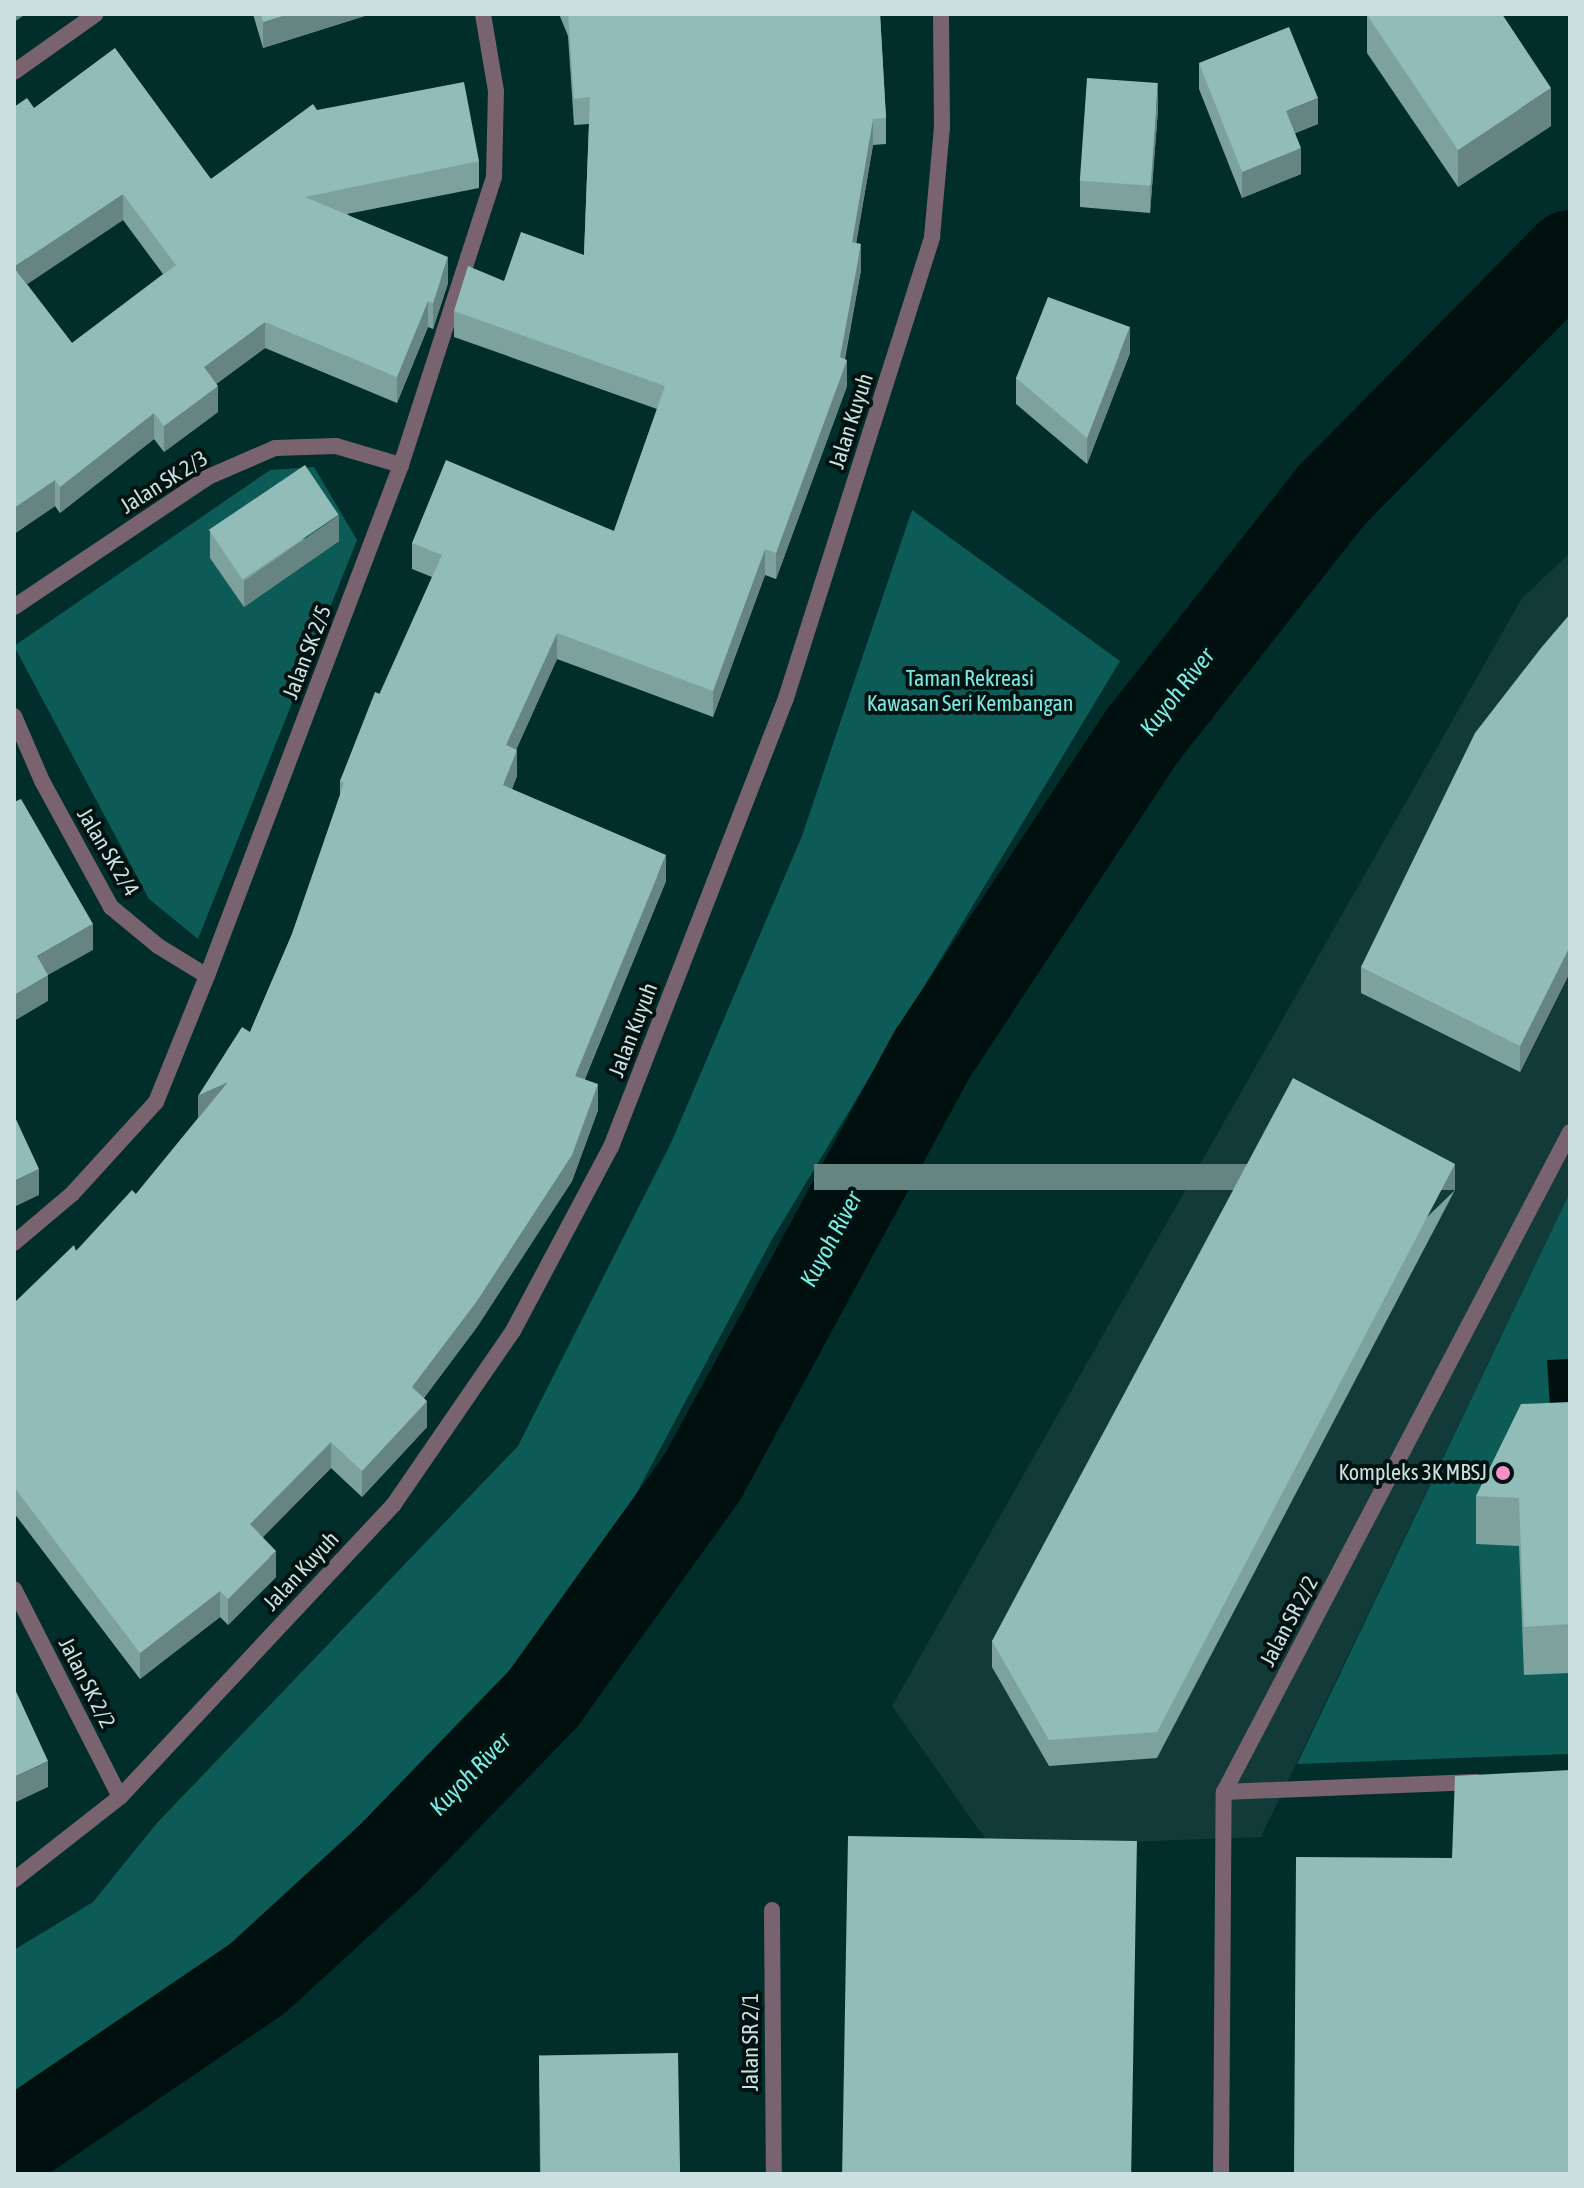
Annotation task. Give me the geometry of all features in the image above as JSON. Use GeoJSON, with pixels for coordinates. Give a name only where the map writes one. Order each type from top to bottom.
{"type":"FeatureCollection","features":[{"type":"Feature","properties":{"kind":"street"},"geometry":{"type":"LineString","coordinates":[[14,72],[96,14]]}},
{"type":"Feature","properties":{"kind":"street","name":"Jalan SK 2/5"},"geometry":{"type":"LineString","coordinates":[[14,1243],[72,1194],[156,1102],[207,976],[401,465],[494,177],[496,91],[483,14]]}},
{"type":"Feature","properties":{"kind":"street","name":"Jalan Kuyuh"},"geometry":{"type":"LineString","coordinates":[[14,1880],[120,1797],[394,1504],[513,1331],[611,1147],[786,698],[932,237],[942,128],[941,14]]}},
{"type":"Feature","properties":{"kind":"street","name":"Jalan SK 2/3"},"geometry":{"type":"LineString","coordinates":[[14,607],[208,477],[275,448],[336,446],[401,465]]}},
{"type":"Feature","properties":{"kind":"street","name":"Jalan SK 2/4"},"geometry":{"type":"LineString","coordinates":[[14,716],[42,781],[111,907],[158,946],[207,976]]}},
{"type":"Feature","properties":{"kind":"street","name":"Jalan SR 2/2"},"geometry":{"type":"LineString","coordinates":[[1221,2174],[1224,1792],[1563,1157],[1570,1132]]}},
{"type":"Feature","properties":{"kind":"street","name":"Jalan SK 2/2"},"geometry":{"type":"LineString","coordinates":[[14,1589],[120,1797]]}},
{"type":"Feature","properties":{"kind":"street"},"geometry":{"type":"LineString","coordinates":[[1224,1792],[1491,1782]]}},
{"type":"Feature","properties":{"kind":"street","name":"Jalan SR 2/1"},"geometry":{"type":"LineString","coordinates":[[772,1910],[774,2174]]}},
{"type":"Feature","properties":{"kind":"shaded area"},"geometry":{"type":"Polygon","coordinates":[[[1570,553],[1570,1192],[1261,1837],[991,1847],[892,1706],[1522,598],[1570,553]]]}},
{"type":"Feature","properties":{"kind":"shaded area"},"geometry":{"type":"Polygon","coordinates":[[[1570,1359],[1570,1421],[1551,1422],[1547,1360],[1570,1359]]]}},
{"type":"Feature","properties":{"kind":"green space"},"geometry":{"type":"Polygon","coordinates":[[[314,467],[357,540],[198,939],[149,899],[14,646],[270,470],[314,467]]]}},
{"type":"Feature","properties":{"kind":"green space","name":"Taman Rekreasi Kawasan Seri Kembangan"},"geometry":{"type":"Polygon","coordinates":[[[912,510],[1120,661],[771,1241],[611,1541],[470,1736],[201,1988],[14,2092],[14,1950],[93,1902],[157,1823],[518,1446],[671,1143],[802,836],[912,510]]]}},
{"type":"Feature","properties":{"kind":"green space","name":"Kompleks 3K MBSJ"},"geometry":{"type":"Polygon","coordinates":[[[1570,1192],[1570,1754],[1297,1764],[1570,1192]]]}},
{"type":"Feature","properties":{"kind":"building"},"geometry":{"type":"Polygon","coordinates":[[[261,14],[289,14],[263,22],[261,14]]]}},
{"type":"Feature","properties":{"kind":"building"},"geometry":{"type":"Polygon","coordinates":[[[568,14],[880,14],[886,118],[873,119],[852,242],[861,244],[840,357],[847,360],[776,553],[765,549],[713,691],[557,633],[506,745],[517,750],[503,785],[666,855],[575,1076],[598,1084],[572,1155],[477,1301],[412,1387],[427,1401],[362,1471],[331,1442],[250,1524],[276,1551],[228,1599],[220,1591],[140,1653],[14,1487],[14,1303],[74,1245],[76,1251],[132,1190],[136,1194],[228,1082],[198,1096],[242,1027],[250,1032],[292,934],[344,783],[340,781],[375,692],[380,694],[442,555],[412,543],[446,460],[614,531],[665,386],[454,311],[468,266],[504,281],[521,232],[584,255],[590,97],[574,99],[568,14]]]}},
{"type":"Feature","properties":{"kind":"building"},"geometry":{"type":"Polygon","coordinates":[[[1369,14],[1502,14],[1551,88],[1458,150],[1369,14]]]}},
{"type":"Feature","properties":{"kind":"building"},"geometry":{"type":"Polygon","coordinates":[[[1289,27],[1318,98],[1286,111],[1301,148],[1242,172],[1199,63],[1289,27]]]}},
{"type":"Feature","properties":{"kind":"building"},"geometry":{"type":"Polygon","coordinates":[[[115,48],[211,179],[313,104],[317,110],[464,82],[479,161],[305,197],[448,257],[433,303],[428,301],[397,377],[265,322],[204,367],[218,386],[164,426],[154,413],[60,487],[55,480],[14,508],[14,268],[72,343],[176,265],[123,194],[14,267],[14,107],[27,98],[34,108],[115,48]]]}},
{"type":"Feature","properties":{"kind":"building"},"geometry":{"type":"Polygon","coordinates":[[[1087,78],[1158,83],[1151,186],[1080,181],[1087,78]]]}},
{"type":"Feature","properties":{"kind":"building"},"geometry":{"type":"Polygon","coordinates":[[[1048,297],[1130,327],[1087,438],[1016,378],[1048,297]]]}},
{"type":"Feature","properties":{"kind":"building"},"geometry":{"type":"Polygon","coordinates":[[[305,465],[339,515],[242,580],[209,530],[305,465]]]}},
{"type":"Feature","properties":{"kind":"building"},"geometry":{"type":"Polygon","coordinates":[[[1570,614],[1570,946],[1520,1046],[1361,967],[1475,733],[1570,614]]]}},
{"type":"Feature","properties":{"kind":"building"},"geometry":{"type":"Polygon","coordinates":[[[21,799],[93,924],[37,956],[48,975],[14,995],[14,802],[21,799]]]}},
{"type":"Feature","properties":{"kind":"building"},"geometry":{"type":"Polygon","coordinates":[[[1293,1078],[1455,1164],[1157,1732],[1049,1740],[992,1641],[1293,1078]]]}},
{"type":"Feature","properties":{"kind":"building"},"geometry":{"type":"Polygon","coordinates":[[[14,1115],[39,1169],[14,1181],[14,1115]]]}},
{"type":"Feature","properties":{"kind":"building"},"geometry":{"type":"Polygon","coordinates":[[[1570,1402],[1570,1624],[1524,1627],[1519,1498],[1476,1496],[1521,1404],[1570,1402]]]}},
{"type":"Feature","properties":{"kind":"building"},"geometry":{"type":"Polygon","coordinates":[[[14,1687],[48,1761],[14,1777],[14,1687]]]}},
{"type":"Feature","properties":{"kind":"building"},"geometry":{"type":"Polygon","coordinates":[[[1570,1770],[1570,2174],[1294,2174],[1296,1857],[1452,1858],[1455,1776],[1570,1770]]]}},
{"type":"Feature","properties":{"kind":"building"},"geometry":{"type":"Polygon","coordinates":[[[848,1836],[1137,1841],[1131,2174],[842,2174],[848,1836]]]}},
{"type":"Feature","properties":{"kind":"building"},"geometry":{"type":"Polygon","coordinates":[[[678,2053],[680,2174],[541,2174],[539,2055],[678,2053]]]}},
{"type":"Feature","properties":{"kind":"waterway","name":"Kuyoh River"},"geometry":{"type":"LineString","coordinates":[[14,2144],[258,1978],[387,1860],[543,1699],[702,1478],[933,1053],[1143,735],[1331,496],[1570,254]]}},
{"type":"Feature","properties":{"kind":"place","name":"Kompleks 3K MBSJ"},"geometry":{"type":"Point","coordinates":[1503,1473]}}]}
